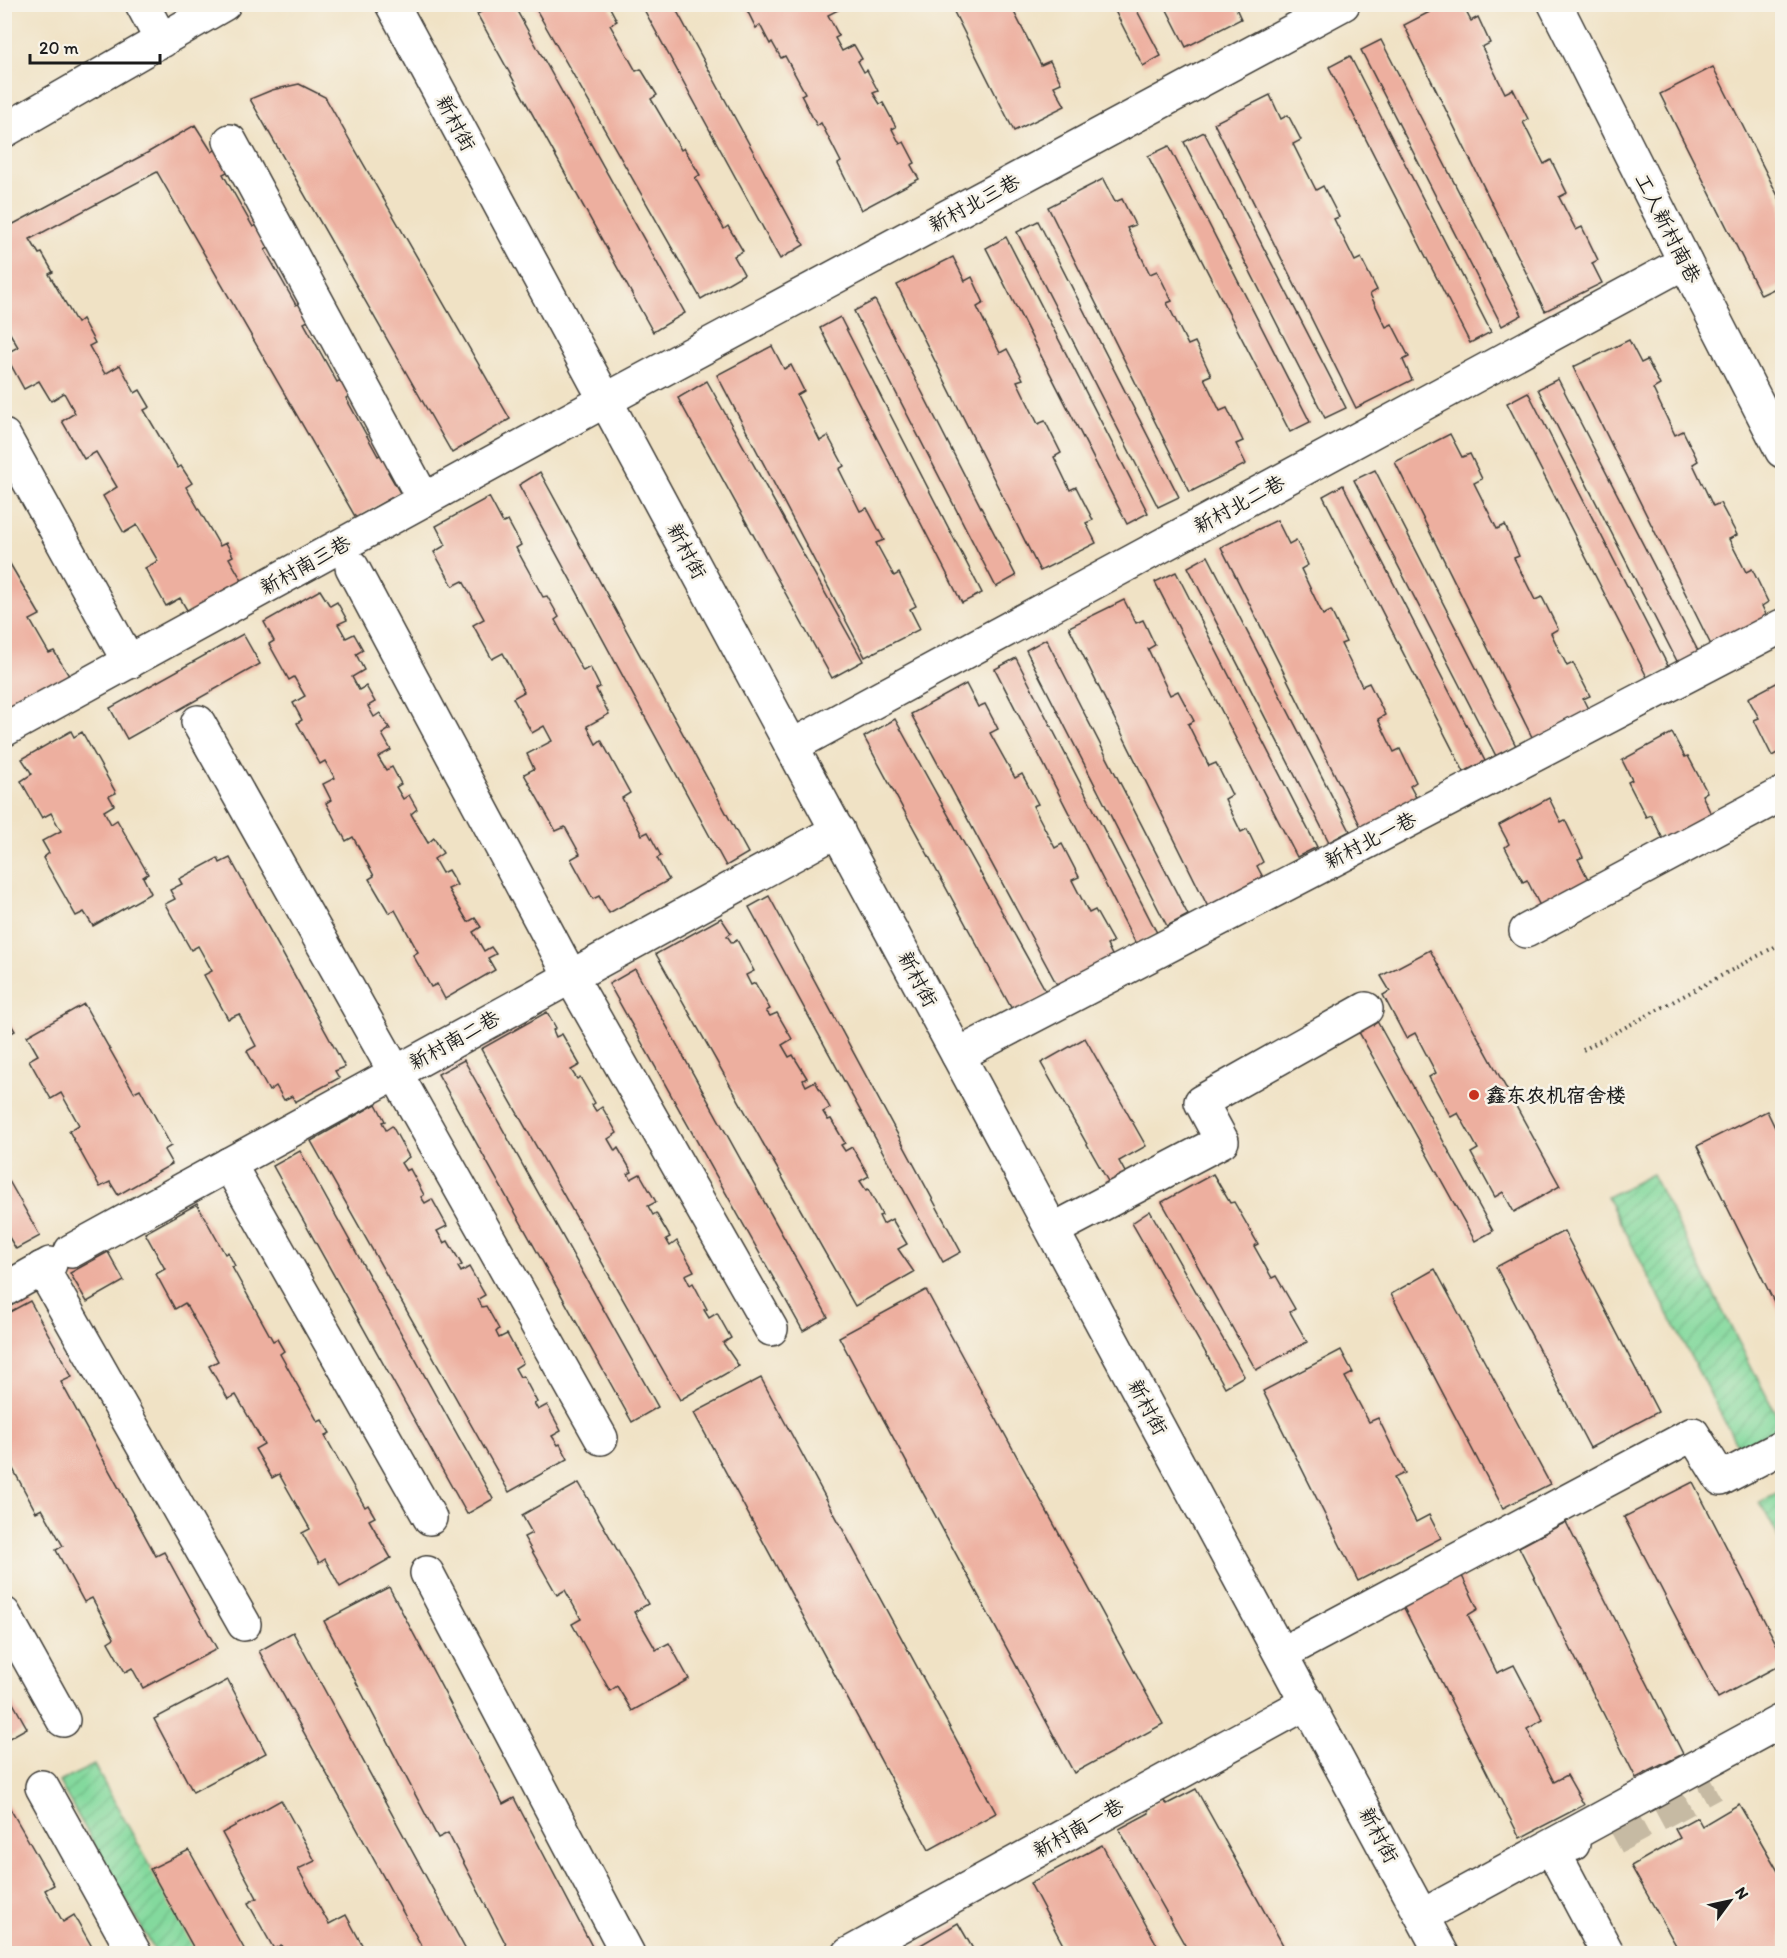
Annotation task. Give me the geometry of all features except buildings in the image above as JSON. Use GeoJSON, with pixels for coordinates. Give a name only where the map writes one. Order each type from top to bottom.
{"type":"FeatureCollection","features":[{"type":"Feature","properties":{"kind":"street"},"geometry":{"type":"LineString","coordinates":[[142,4],[162,41]]}},
{"type":"Feature","properties":{"kind":"street"},"geometry":{"type":"LineString","coordinates":[[4,131],[224,4]]}},
{"type":"Feature","properties":{"kind":"street","name":"新村街"},"geometry":{"type":"LineString","coordinates":[[392,4],[1442,1953]]}},
{"type":"Feature","properties":{"kind":"street","name":"新村北三巷"},"geometry":{"type":"LineString","coordinates":[[606,400],[1343,4]]}},
{"type":"Feature","properties":{"kind":"street","name":"工人新村南巷"},"geometry":{"type":"LineString","coordinates":[[1555,4],[1782,451]]}},
{"type":"Feature","properties":{"kind":"street"},"geometry":{"type":"LineString","coordinates":[[230,141],[424,500]]}},
{"type":"Feature","properties":{"kind":"street","name":"新村北二巷"},"geometry":{"type":"LineString","coordinates":[[792,746],[1685,262]]}},
{"type":"Feature","properties":{"kind":"street","name":"新村南三巷"},"geometry":{"type":"LineString","coordinates":[[4,730],[606,400]]}},
{"type":"Feature","properties":{"kind":"street"},"geometry":{"type":"LineString","coordinates":[[4,436],[129,662]]}},
{"type":"Feature","properties":{"kind":"street"},"geometry":{"type":"LineString","coordinates":[[352,567],[571,977],[771,1329]]}},
{"type":"Feature","properties":{"kind":"street","name":"新村北一巷"},"geometry":{"type":"LineString","coordinates":[[958,1055],[1782,626]]}},
{"type":"Feature","properties":{"kind":"street"},"geometry":{"type":"LineString","coordinates":[[198,722],[601,1438]]}},
{"type":"Feature","properties":{"kind":"street"},"geometry":{"type":"LineString","coordinates":[[1526,930],[1782,794]]}},
{"type":"Feature","properties":{"kind":"street","name":"新村南二巷"},"geometry":{"type":"LineString","coordinates":[[4,1290],[838,830]]}},
{"type":"Feature","properties":{"kind":"street"},"geometry":{"type":"LineString","coordinates":[[1053,1230],[1222,1141],[1201,1102],[1366,1009]]}},
{"type":"Feature","properties":{"kind":"street"},"geometry":{"type":"LineString","coordinates":[[229,1164],[430,1518]]}},
{"type":"Feature","properties":{"kind":"street"},"geometry":{"type":"LineString","coordinates":[[54,1261],[244,1624]]}},
{"type":"Feature","properties":{"kind":"street"},"geometry":{"type":"LineString","coordinates":[[1281,1654],[1693,1434],[1721,1479],[1782,1447]]}},
{"type":"Feature","properties":{"kind":"street"},"geometry":{"type":"LineString","coordinates":[[427,1574],[628,1953]]}},
{"type":"Feature","properties":{"kind":"street"},"geometry":{"type":"LineString","coordinates":[[4,1614],[63,1720]]}},
{"type":"Feature","properties":{"kind":"street","name":"新村南一巷"},"geometry":{"type":"LineString","coordinates":[[849,1953],[1308,1702]]}},
{"type":"Feature","properties":{"kind":"street"},"geometry":{"type":"LineString","coordinates":[[1422,1916],[1779,1722],[1782,1729]]}},
{"type":"Feature","properties":{"kind":"street"},"geometry":{"type":"LineString","coordinates":[[42,1787],[135,1953]]}},
{"type":"Feature","properties":{"kind":"street"},"geometry":{"type":"LineString","coordinates":[[1551,1847],[1614,1838]]}},
{"type":"Feature","properties":{"kind":"street"},"geometry":{"type":"LineString","coordinates":[[1551,1847],[1608,1953]]}},
{"type":"Feature","properties":{"kind":"path"},"geometry":{"type":"LineString","coordinates":[[1583,1050],[1782,943]]}},
{"type":"Feature","properties":{"kind":"green space"},"geometry":{"type":"Polygon","coordinates":[[[1652,1174],[1782,1426],[1739,1449],[1607,1197],[1652,1174]]]}},
{"type":"Feature","properties":{"kind":"green space"},"geometry":{"type":"Polygon","coordinates":[[[1782,1490],[1782,1544],[1760,1502],[1782,1490]]]}},
{"type":"Feature","properties":{"kind":"green space"},"geometry":{"type":"Polygon","coordinates":[[[94,1765],[199,1953],[156,1953],[59,1782],[94,1765]]]}},
{"type":"Feature","properties":{"kind":"tunnel"},"geometry":{"type":"LineString","coordinates":[[1614,1838],[1713,1784]]}},
{"type":"Feature","properties":{"kind":"place","name":"鑫东农机宿舍楼"},"geometry":{"type":"Point","coordinates":[1474,1095]}}]}
